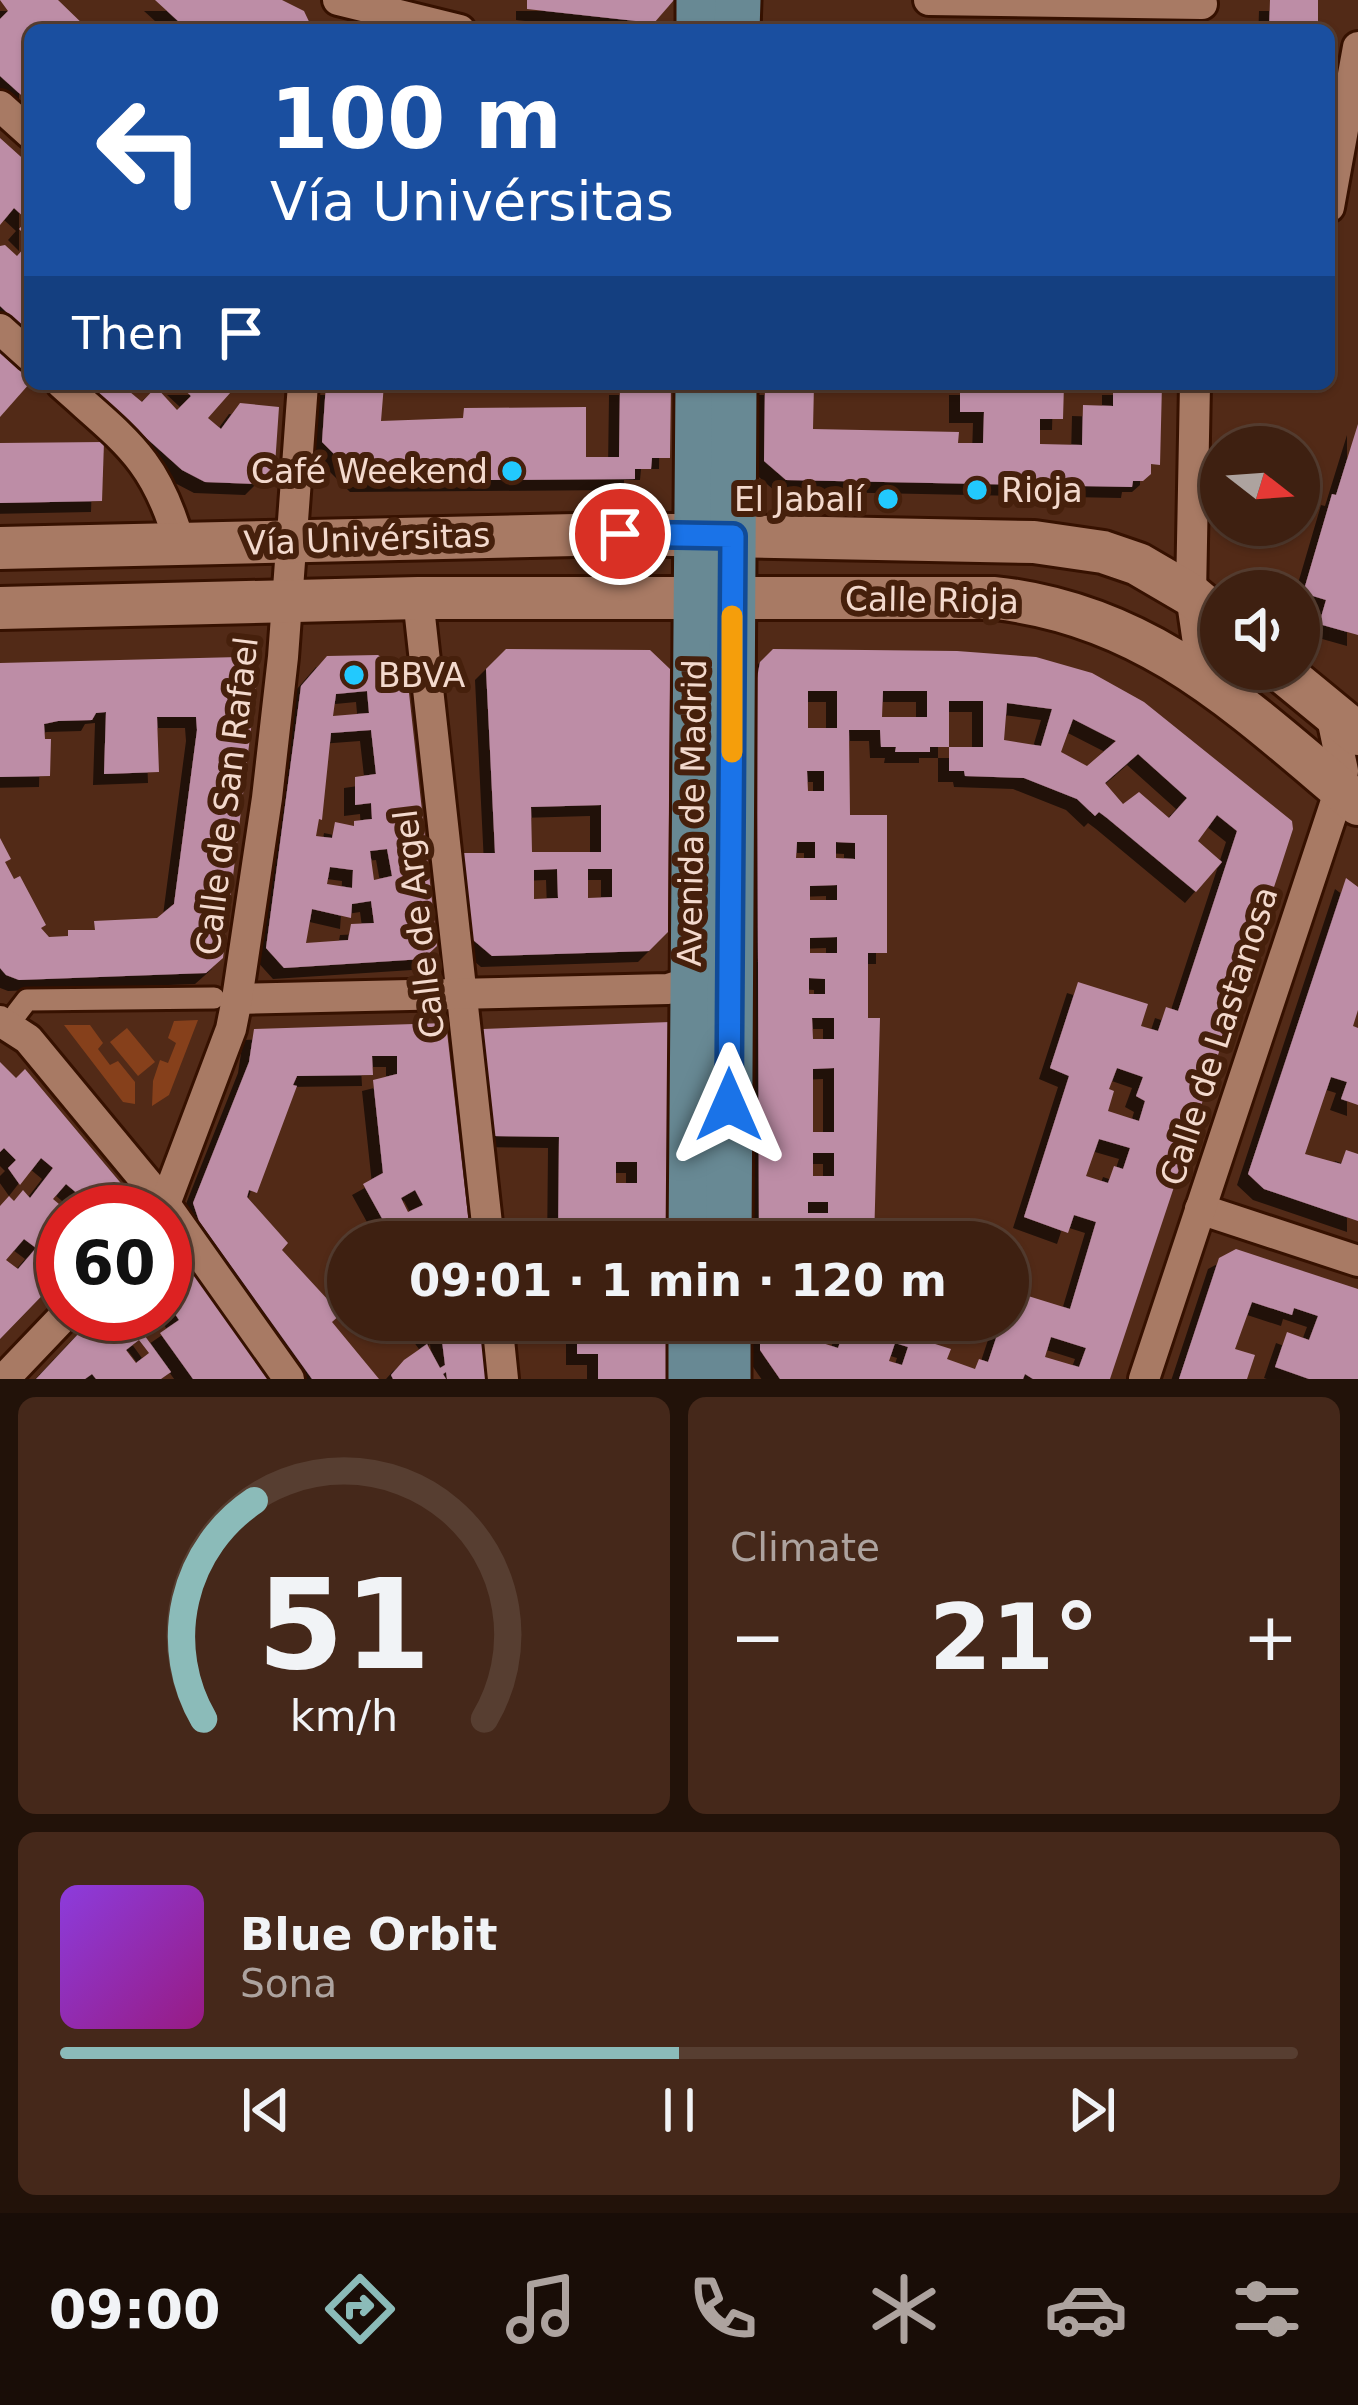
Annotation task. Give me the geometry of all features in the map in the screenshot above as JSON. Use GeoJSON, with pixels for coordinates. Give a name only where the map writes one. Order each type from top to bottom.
{"type":"FeatureCollection","features":[{"type":"Feature","properties":{"kind":"main road","name":"Avenida de Madrid"},"geometry":{"type":"LineString","coordinates":[[699,390],[715,536]]}},
{"type":"Feature","properties":{"kind":"main road","name":"Avenida de Madrid"},"geometry":{"type":"LineString","coordinates":[[691,1221],[691,983],[715,536],[733,390]]}},
{"type":"Feature","properties":{"kind":"main road","name":"Vía Univérsitas"},"geometry":{"type":"LineString","coordinates":[[0,548],[715,536]]}},
{"type":"Feature","properties":{"kind":"main road","name":"Calle Rioja"},"geometry":{"type":"LineString","coordinates":[[715,536],[1069,546],[1138,564],[1200,604]]}},
{"type":"Feature","properties":{"kind":"main road","name":"Vía Univérsitas"},"geometry":{"type":"LineString","coordinates":[[0,608],[418,598],[714,598]]}},
{"type":"Feature","properties":{"kind":"main road","name":"Avenida de Madrid"},"geometry":{"type":"LineString","coordinates":[[714,598],[730,952],[729,1221]]}},
{"type":"Feature","properties":{"kind":"main road","name":"Calle Rioja"},"geometry":{"type":"LineString","coordinates":[[714,598],[994,598],[1036,603],[1128,633],[1200,677]]}},
{"type":"Feature","properties":{"kind":"main road","name":"Calle Rioja"},"geometry":{"type":"LineString","coordinates":[[1219,690],[1349,796]]}},
{"type":"Feature","properties":{"kind":"main road"},"geometry":{"type":"LineString","coordinates":[[1304,690],[1345,724]]}},
{"type":"Feature","properties":{"kind":"main road"},"geometry":{"type":"LineString","coordinates":[[691,1341],[692,1379]]}},
{"type":"Feature","properties":{"kind":"main road"},"geometry":{"type":"LineString","coordinates":[[728,1341],[728,1379]]}},
{"type":"Feature","properties":{"kind":"street"},"geometry":{"type":"LineString","coordinates":[[929,0],[1202,11]]}},
{"type":"Feature","properties":{"kind":"street"},"geometry":{"type":"LineString","coordinates":[[338,11],[421,24]]}},
{"type":"Feature","properties":{"kind":"street"},"geometry":{"type":"LineString","coordinates":[[1335,174],[1358,47]]}},
{"type":"Feature","properties":{"kind":"street"},"geometry":{"type":"LineString","coordinates":[[0,106],[24,128]]}},
{"type":"Feature","properties":{"kind":"street"},"geometry":{"type":"LineString","coordinates":[[0,329],[24,351]]}},
{"type":"Feature","properties":{"kind":"street"},"geometry":{"type":"LineString","coordinates":[[69,390],[135,450],[156,478],[180,545]]}},
{"type":"Feature","properties":{"kind":"street","name":"Calle de San Rafael"},"geometry":{"type":"LineString","coordinates":[[174,1185],[231,1029],[226,998],[267,798],[303,390]]}},
{"type":"Feature","properties":{"kind":"street"},"geometry":{"type":"LineString","coordinates":[[1195,390],[1204,570]]}},
{"type":"Feature","properties":{"kind":"street","name":"Calle de Argel"},"geometry":{"type":"LineString","coordinates":[[418,598],[487,1221]]}},
{"type":"Feature","properties":{"kind":"street","name":"Calle de Lastanosa"},"geometry":{"type":"LineString","coordinates":[[1144,1379],[1349,796],[1341,755],[1345,724]]}},
{"type":"Feature","properties":{"kind":"street"},"geometry":{"type":"LineString","coordinates":[[146,1185],[8,1017],[27,1000],[668,988],[717,970],[730,952]]}},
{"type":"Feature","properties":{"kind":"street"},"geometry":{"type":"LineString","coordinates":[[1200,1209],[1358,1261]]}},
{"type":"Feature","properties":{"kind":"street"},"geometry":{"type":"LineString","coordinates":[[192,1246],[289,1379]]}},
{"type":"Feature","properties":{"kind":"street"},"geometry":{"type":"LineString","coordinates":[[4,1379],[40,1341]]}},
{"type":"Feature","properties":{"kind":"street"},"geometry":{"type":"LineString","coordinates":[[499,1341],[503,1379]]}},
{"type":"Feature","properties":{"kind":"shaded area"},"geometry":{"type":"Polygon","coordinates":[[[198,1020],[169,1095],[152,1106],[160,1060],[168,1063],[176,1043],[168,1038],[174,1021],[198,1020]]]}},
{"type":"Feature","properties":{"kind":"shaded area"},"geometry":{"type":"Polygon","coordinates":[[[64,1025],[90,1025],[110,1065],[118,1061],[135,1082],[135,1104],[123,1102],[64,1025]]]}},
{"type":"Feature","properties":{"kind":"shaded area"},"geometry":{"type":"Polygon","coordinates":[[[127,1028],[155,1062],[138,1076],[110,1042],[127,1028]]]}},
{"type":"Feature","properties":{"kind":"building"},"geometry":{"type":"Polygon","coordinates":[[[0,0],[58,0],[83,24],[24,24],[24,98],[0,76],[0,19],[8,11],[0,0]]]}},
{"type":"Feature","properties":{"kind":"building"},"geometry":{"type":"Polygon","coordinates":[[[155,0],[282,0],[304,11],[310,24],[176,24],[178,21],[155,0]]]}},
{"type":"Feature","properties":{"kind":"building"},"geometry":{"type":"Polygon","coordinates":[[[527,0],[674,0],[654,23],[527,9],[527,0]]]}},
{"type":"Feature","properties":{"kind":"building"},"geometry":{"type":"Polygon","coordinates":[[[1270,0],[1318,0],[1318,24],[1269,24],[1270,0]]]}},
{"type":"Feature","properties":{"kind":"building"},"geometry":{"type":"Polygon","coordinates":[[[0,138],[24,160],[24,217],[14,208],[0,225],[0,138]]]}},
{"type":"Feature","properties":{"kind":"building"},"geometry":{"type":"Polygon","coordinates":[[[0,246],[17,256],[24,248],[24,328],[0,306],[0,246]]]}},
{"type":"Feature","properties":{"kind":"building"},"geometry":{"type":"Polygon","coordinates":[[[0,346],[24,368],[24,390],[0,417],[0,346]]]}},
{"type":"Feature","properties":{"kind":"building"},"geometry":{"type":"Polygon","coordinates":[[[93,390],[132,390],[142,402],[159,390],[177,410],[191,396],[184,390],[233,390],[208,418],[221,429],[240,403],[279,407],[275,465],[256,484],[205,482],[182,470],[93,390]]]}},
{"type":"Feature","properties":{"kind":"building"},"geometry":{"type":"Polygon","coordinates":[[[326,390],[384,390],[381,421],[463,418],[464,408],[586,407],[586,457],[619,457],[620,390],[671,390],[670,458],[652,458],[651,469],[635,469],[635,479],[361,481],[322,442],[326,390]]]}},
{"type":"Feature","properties":{"kind":"building"},"geometry":{"type":"Polygon","coordinates":[[[765,390],[814,390],[813,429],[959,432],[958,443],[983,443],[984,412],[960,412],[960,390],[1064,390],[1063,419],[1040,419],[1040,444],[1082,445],[1083,405],[1113,406],[1113,390],[1162,390],[1160,465],[1151,464],[1151,474],[1143,481],[1133,481],[1132,487],[786,480],[764,461],[765,390]]]}},
{"type":"Feature","properties":{"kind":"building"},"geometry":{"type":"Polygon","coordinates":[[[1358,424],[1358,635],[1320,624],[1326,600],[1320,598],[1320,570],[1310,570],[1332,494],[1336,495],[1358,424]]]}},
{"type":"Feature","properties":{"kind":"building"},"geometry":{"type":"Polygon","coordinates":[[[104,442],[102,501],[0,503],[0,443],[104,442]]]}},
{"type":"Feature","properties":{"kind":"building"},"geometry":{"type":"Polygon","coordinates":[[[506,649],[650,650],[670,669],[668,932],[649,951],[492,956],[472,939],[463,853],[495,853],[486,669],[506,649]],[[601,805],[531,807],[532,852],[601,852],[601,805]],[[557,869],[534,870],[534,899],[558,898],[557,869]],[[588,869],[588,898],[612,897],[612,869],[588,869]]]}},
{"type":"Feature","properties":{"kind":"building"},"geometry":{"type":"Polygon","coordinates":[[[773,649],[1036,657],[1092,673],[1144,702],[1292,821],[1110,1379],[1033,1379],[1025,1374],[1023,1379],[780,1379],[760,1350],[760,1341],[816,1341],[838,1348],[840,1341],[933,1341],[951,1349],[947,1359],[975,1369],[979,1359],[988,1362],[995,1341],[1029,1341],[1029,1296],[1070,1309],[1096,1222],[1074,1215],[1068,1233],[1024,1217],[1069,1076],[1050,1068],[1078,982],[1148,1004],[1141,1026],[1158,1031],[1166,1007],[1178,1011],[1237,831],[1217,815],[1198,841],[1222,862],[1196,892],[1077,799],[1024,778],[949,771],[949,747],[895,752],[896,747],[881,747],[880,730],[849,730],[850,815],[887,815],[887,953],[868,953],[868,1018],[880,1018],[875,1221],[759,1221],[760,662],[773,649]],[[808,691],[808,728],[837,728],[837,691],[808,691]],[[883,691],[882,717],[927,717],[927,691],[883,691]],[[949,701],[949,747],[983,747],[983,701],[949,701]],[[1007,703],[1004,740],[1041,746],[1052,709],[1007,703]],[[1073,719],[1061,752],[1087,766],[1116,741],[1073,719]],[[1138,754],[1105,783],[1123,804],[1139,792],[1169,818],[1187,798],[1138,754]],[[807,771],[808,791],[824,791],[824,771],[807,771]],[[797,842],[796,858],[815,858],[815,842],[797,842]],[[836,842],[836,858],[855,859],[855,843],[836,842]],[[837,885],[810,886],[810,900],[837,900],[837,885]],[[837,937],[810,938],[810,953],[837,953],[837,937]],[[809,978],[809,994],[825,994],[825,979],[809,978]],[[812,1018],[813,1039],[834,1039],[834,1018],[812,1018]],[[834,1068],[813,1069],[813,1132],[834,1132],[834,1068]],[[1117,1068],[1109,1089],[1114,1091],[1108,1111],[1139,1121],[1145,1101],[1136,1096],[1143,1077],[1117,1068]],[[1099,1139],[1086,1176],[1108,1183],[1114,1166],[1123,1169],[1130,1148],[1099,1139]],[[813,1153],[813,1176],[834,1176],[834,1153],[813,1153]],[[808,1202],[808,1213],[828,1213],[828,1202],[808,1202]],[[1051,1337],[1045,1357],[1079,1367],[1086,1348],[1051,1337]],[[895,1343],[889,1361],[902,1365],[908,1347],[895,1343]]]}},
{"type":"Feature","properties":{"kind":"building"},"geometry":{"type":"Polygon","coordinates":[[[378,655],[407,675],[437,946],[423,959],[284,968],[266,948],[301,686],[327,656],[378,655]],[[367,691],[336,694],[333,716],[369,713],[367,691]],[[371,730],[331,733],[322,820],[316,836],[332,838],[335,822],[354,826],[354,821],[372,819],[371,803],[355,805],[355,777],[376,774],[371,730]],[[387,849],[370,851],[374,880],[392,876],[387,849]],[[330,867],[327,884],[352,888],[353,870],[330,867]],[[371,901],[352,904],[351,918],[312,909],[306,943],[348,940],[351,924],[374,923],[371,901]]]}},
{"type":"Feature","properties":{"kind":"building"},"geometry":{"type":"Polygon","coordinates":[[[239,657],[257,680],[223,958],[206,973],[19,980],[6,975],[0,968],[0,838],[11,859],[5,862],[14,879],[20,876],[49,937],[68,936],[68,930],[95,930],[94,921],[157,918],[174,904],[197,730],[196,717],[157,717],[159,772],[104,774],[106,712],[96,713],[92,720],[44,724],[45,739],[51,739],[50,776],[0,777],[0,663],[239,657]]]}},
{"type":"Feature","properties":{"kind":"building"},"geometry":{"type":"Polygon","coordinates":[[[1346,878],[1358,887],[1358,1010],[1353,1026],[1358,1028],[1358,1105],[1341,1099],[1347,1082],[1331,1077],[1305,1154],[1341,1164],[1346,1150],[1358,1154],[1358,1221],[1264,1189],[1248,1174],[1346,878]]]}},
{"type":"Feature","properties":{"kind":"building"},"geometry":{"type":"Polygon","coordinates":[[[670,1022],[668,1221],[558,1221],[559,1137],[494,1136],[483,1029],[670,1022]],[[616,1162],[616,1183],[637,1183],[637,1162],[616,1162]]]}},
{"type":"Feature","properties":{"kind":"building"},"geometry":{"type":"Polygon","coordinates":[[[446,1023],[469,1221],[383,1221],[363,1184],[383,1173],[373,1080],[397,1074],[397,1056],[372,1056],[373,1075],[297,1076],[257,1193],[249,1190],[247,1197],[288,1243],[282,1250],[327,1299],[327,1341],[348,1341],[379,1379],[312,1379],[199,1221],[193,1203],[249,1062],[254,1029],[446,1023]],[[415,1190],[401,1198],[408,1212],[423,1205],[415,1190]]]}},
{"type":"Feature","properties":{"kind":"building"},"geometry":{"type":"Polygon","coordinates":[[[0,1062],[16,1078],[25,1069],[122,1185],[40,1185],[53,1168],[41,1158],[20,1185],[8,1168],[16,1160],[4,1148],[0,1152],[0,1062]]]}},
{"type":"Feature","properties":{"kind":"building"},"geometry":{"type":"Polygon","coordinates":[[[23,1190],[30,1198],[36,1190],[36,1248],[36,1302],[0,1339],[0,1206],[9,1196],[14,1201],[23,1190]],[[24,1239],[6,1260],[18,1269],[36,1248],[24,1239]]]}},
{"type":"Feature","properties":{"kind":"building"},"geometry":{"type":"Polygon","coordinates":[[[1236,1249],[1358,1289],[1358,1379],[1309,1379],[1275,1367],[1287,1332],[1309,1340],[1318,1316],[1294,1308],[1292,1315],[1252,1302],[1235,1349],[1255,1355],[1247,1379],[1179,1379],[1219,1258],[1236,1249]]]}},
{"type":"Feature","properties":{"kind":"building"},"geometry":{"type":"Polygon","coordinates":[[[192,1265],[274,1379],[193,1379],[166,1341],[192,1341],[192,1265]]]}},
{"type":"Feature","properties":{"kind":"building"},"geometry":{"type":"Polygon","coordinates":[[[72,1341],[138,1341],[126,1350],[136,1363],[149,1353],[140,1341],[149,1341],[171,1372],[161,1379],[96,1379],[92,1374],[85,1379],[36,1379],[72,1341]]]}},
{"type":"Feature","properties":{"kind":"building"},"geometry":{"type":"Polygon","coordinates":[[[442,1341],[482,1341],[487,1379],[447,1379],[446,1372],[446,1379],[393,1379],[391,1375],[427,1344],[440,1368],[445,1365],[442,1341]]]}},
{"type":"Feature","properties":{"kind":"building"},"geometry":{"type":"Polygon","coordinates":[[[577,1341],[668,1341],[667,1379],[598,1379],[598,1354],[577,1354],[577,1341]]]}},
{"type":"Feature","properties":{"kind":"slow traffic"},"geometry":{"type":"LineString","coordinates":[[732,616],[732,752]]}},
{"type":"Feature","properties":{"kind":"place","name":"Café Weekend"},"geometry":{"type":"Point","coordinates":[512,471]}},
{"type":"Feature","properties":{"kind":"place","name":"Rioja"},"geometry":{"type":"Point","coordinates":[977,490]}},
{"type":"Feature","properties":{"kind":"place","name":"El Jabalí"},"geometry":{"type":"Point","coordinates":[888,499]}},
{"type":"Feature","properties":{"kind":"place","name":"BBVA"},"geometry":{"type":"Point","coordinates":[354,675]}},
{"type":"Feature","properties":{"kind":"route"},"geometry":{"type":"LineString","coordinates":[[620,534],[733,536],[729,1105]]}}]}
